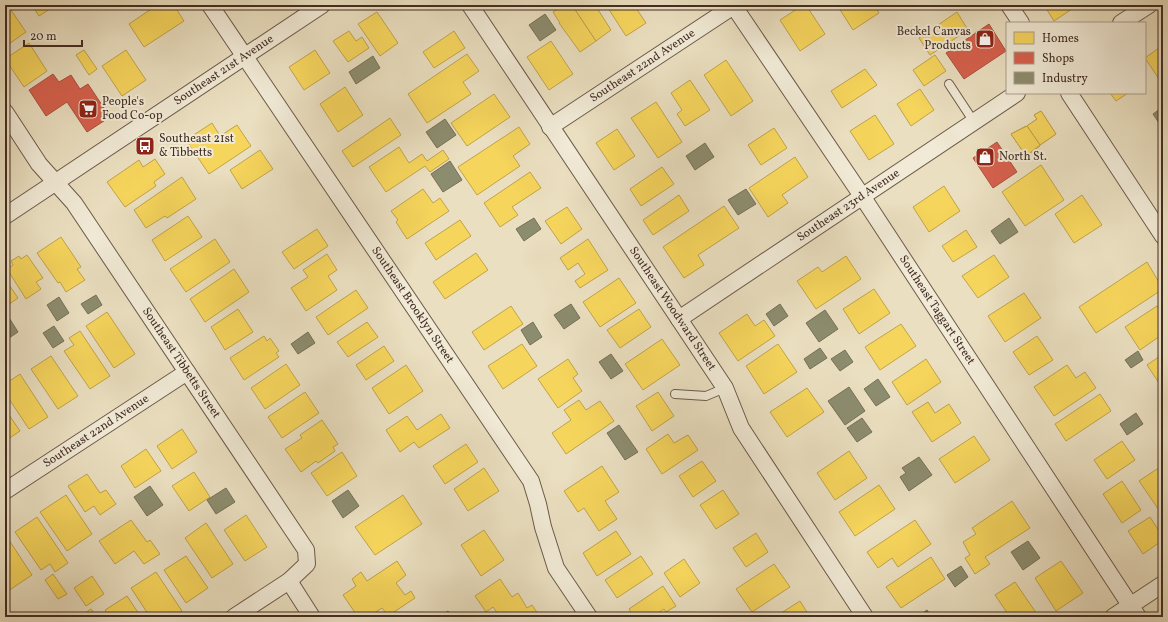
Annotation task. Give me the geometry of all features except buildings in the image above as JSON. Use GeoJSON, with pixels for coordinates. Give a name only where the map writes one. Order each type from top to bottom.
{"type":"FeatureCollection","features":[{"type":"Feature","properties":{"kind":"street","name":"Southeast Brooklyn Street"},"geometry":{"type":"LineString","coordinates":[[210,5],[531,481],[556,568],[589,617]]}},
{"type":"Feature","properties":{"kind":"street","name":"Southeast 21st Avenue"},"geometry":{"type":"LineString","coordinates":[[5,216],[322,5]]}},
{"type":"Feature","properties":{"kind":"street","name":"Southeast Woodward Street"},"geometry":{"type":"LineString","coordinates":[[470,5],[725,388],[741,428],[866,617]]}},
{"type":"Feature","properties":{"kind":"street","name":"Southeast 22nd Avenue"},"geometry":{"type":"LineString","coordinates":[[550,127],[734,5]]}},
{"type":"Feature","properties":{"kind":"street","name":"Southeast Taggart Street"},"geometry":{"type":"LineString","coordinates":[[734,5],[862,196],[1134,611]]}},
{"type":"Feature","properties":{"kind":"street"},"geometry":{"type":"LineString","coordinates":[[1009,5],[1020,22]]}},
{"type":"Feature","properties":{"kind":"street"},"geometry":{"type":"LineString","coordinates":[[1124,22],[1149,5]]}},
{"type":"Feature","properties":{"kind":"street","name":"Southeast 23rd Avenue"},"geometry":{"type":"LineString","coordinates":[[679,318],[1016,94]]}},
{"type":"Feature","properties":{"kind":"street"},"geometry":{"type":"LineString","coordinates":[[1070,94],[1163,236]]}},
{"type":"Feature","properties":{"kind":"street","name":"Southeast Tibbetts Street"},"geometry":{"type":"LineString","coordinates":[[5,112],[39,164],[74,203],[306,550],[307,564],[288,581]]}},
{"type":"Feature","properties":{"kind":"street","name":"Southeast 22nd Avenue"},"geometry":{"type":"LineString","coordinates":[[5,491],[187,372]]}},
{"type":"Feature","properties":{"kind":"street"},"geometry":{"type":"LineString","coordinates":[[234,617],[288,581],[312,617]]}},
{"type":"Feature","properties":{"kind":"street"},"geometry":{"type":"LineString","coordinates":[[1113,617],[1134,611],[1163,584]]}},
{"type":"Feature","properties":{"kind":"lane"},"geometry":{"type":"LineString","coordinates":[[949,84],[974,122]]}},
{"type":"Feature","properties":{"kind":"lane"},"geometry":{"type":"LineString","coordinates":[[675,394],[706,396],[725,388]]}},
{"type":"Feature","properties":{"kind":"place","name":"Beckel Canvas Products"},"geometry":{"type":"Point","coordinates":[985,39]}},
{"type":"Feature","properties":{"kind":"place","name":"People's Food Co-op"},"geometry":{"type":"Point","coordinates":[88,109]}},
{"type":"Feature","properties":{"kind":"place","name":"Southeast 21st & Tibbetts"},"geometry":{"type":"Point","coordinates":[145,146]}},
{"type":"Feature","properties":{"kind":"place","name":"North St."},"geometry":{"type":"Point","coordinates":[985,157]}}]}
